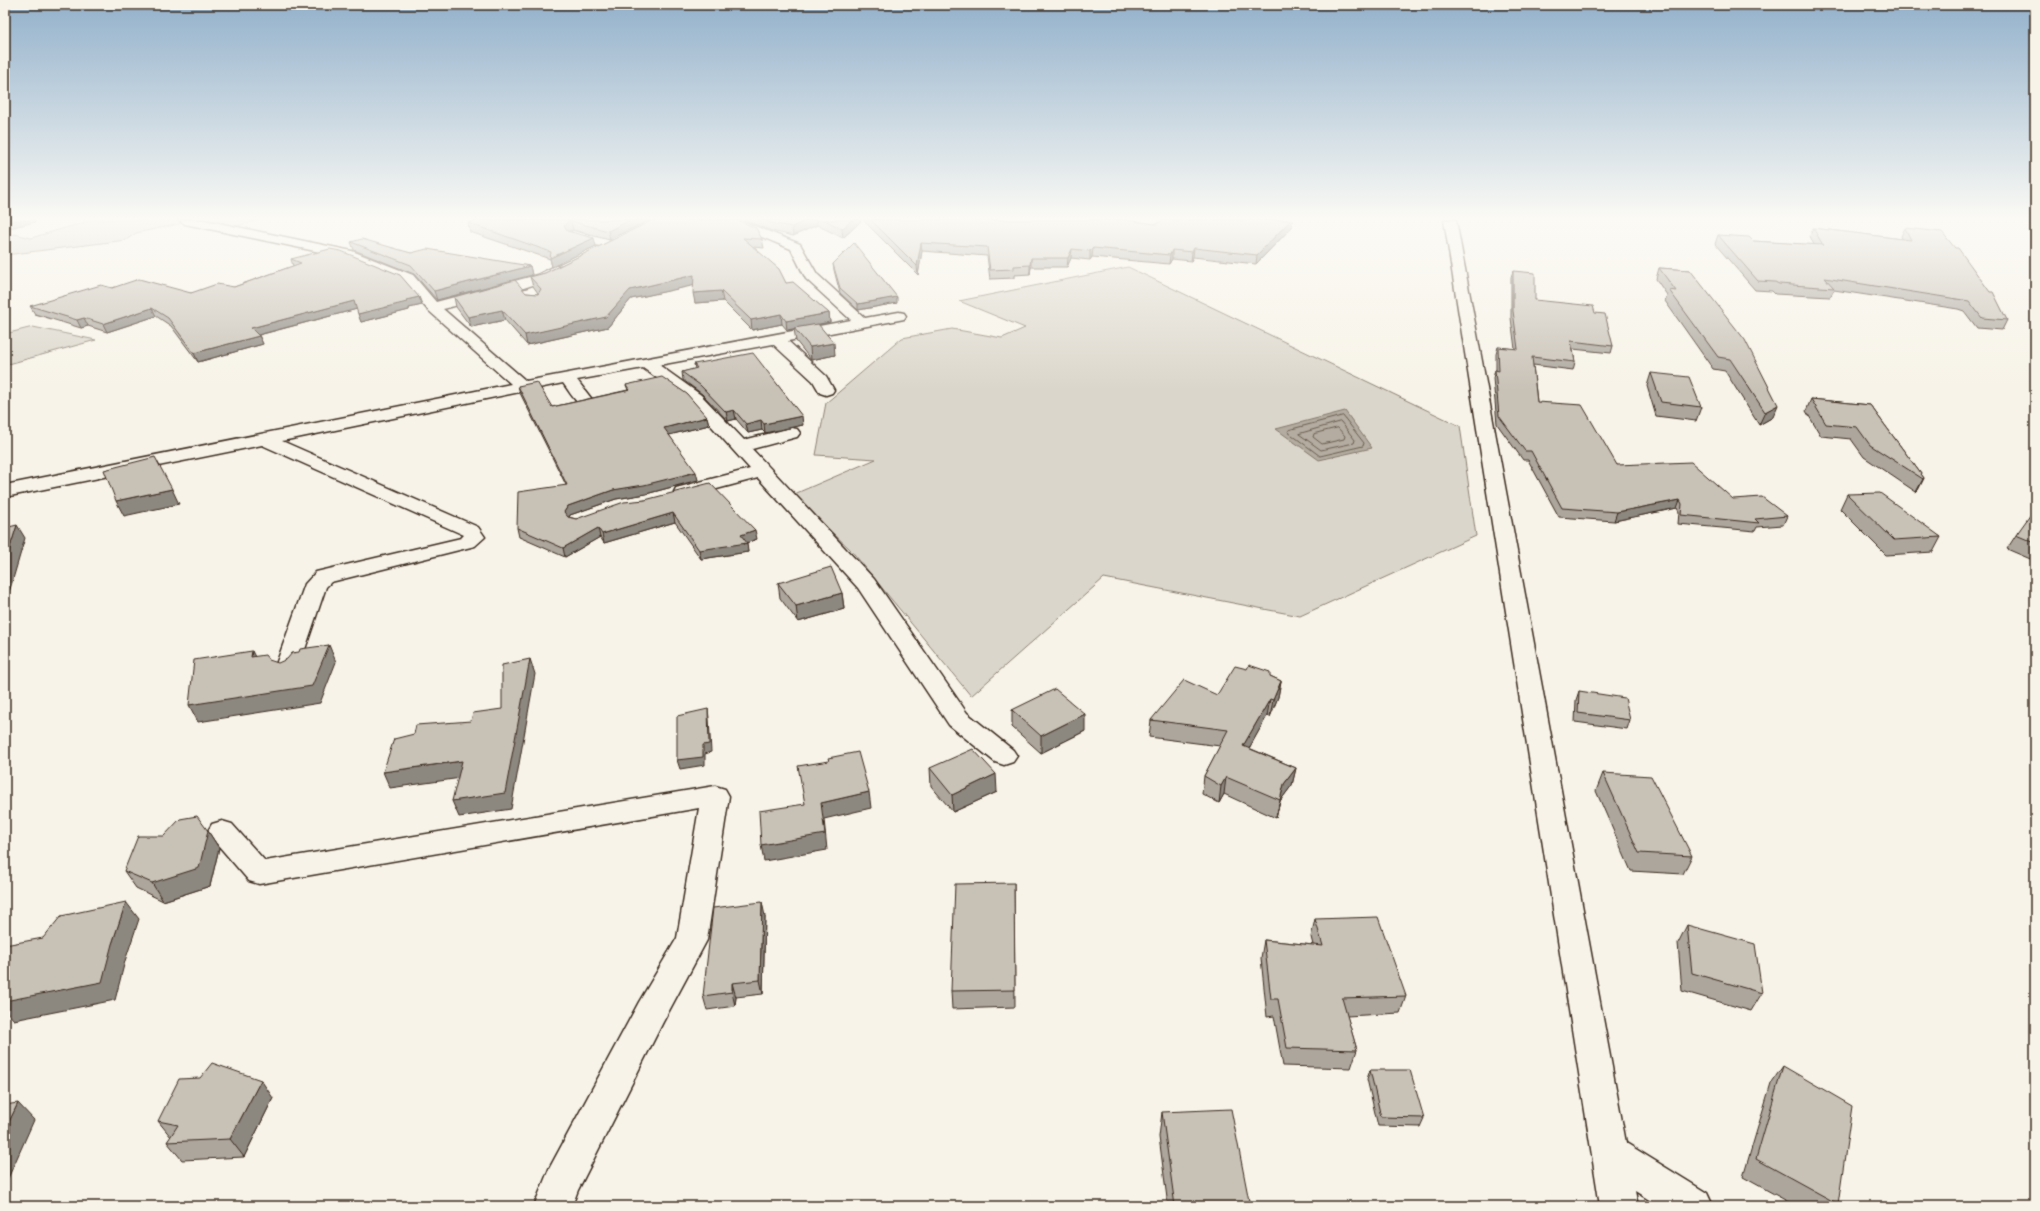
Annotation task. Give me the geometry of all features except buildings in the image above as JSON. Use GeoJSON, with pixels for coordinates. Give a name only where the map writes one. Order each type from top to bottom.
{"type":"FeatureCollection","features":[{"type":"Feature","properties":{"kind":"street"},"geometry":{"type":"LineString","coordinates":[[404,277],[408,278],[433,306],[524,387]]}},
{"type":"Feature","properties":{"kind":"street"},"geometry":{"type":"LineString","coordinates":[[433,306],[545,277]]}},
{"type":"Feature","properties":{"kind":"street"},"geometry":{"type":"LineString","coordinates":[[812,277],[862,323]]}},
{"type":"Feature","properties":{"kind":"street"},"geometry":{"type":"LineString","coordinates":[[1460,277],[1619,1206]]}},
{"type":"Feature","properties":{"kind":"street"},"geometry":{"type":"LineString","coordinates":[[521,283],[530,294]]}},
{"type":"Feature","properties":{"kind":"street"},"geometry":{"type":"LineString","coordinates":[[5,491],[567,378],[899,316]]}},
{"type":"Feature","properties":{"kind":"street"},"geometry":{"type":"LineString","coordinates":[[776,339],[820,379],[826,390]]}},
{"type":"Feature","properties":{"kind":"street"},"geometry":{"type":"LineString","coordinates":[[646,363],[695,398],[866,584],[958,719],[1004,756]]}},
{"type":"Feature","properties":{"kind":"street"},"geometry":{"type":"LineString","coordinates":[[567,378],[586,402]]}},
{"type":"Feature","properties":{"kind":"street"},"geometry":{"type":"LineString","coordinates":[[739,447],[790,433]]}},
{"type":"Feature","properties":{"kind":"street"},"geometry":{"type":"LineString","coordinates":[[264,439],[471,531],[475,537],[468,542],[324,577],[316,584],[286,670]]}},
{"type":"Feature","properties":{"kind":"street"},"geometry":{"type":"LineString","coordinates":[[670,495],[762,471]]}},
{"type":"Feature","properties":{"kind":"street"},"geometry":{"type":"LineString","coordinates":[[222,831],[259,873],[715,796],[692,940],[651,1012],[562,1182],[553,1206]]}},
{"type":"Feature","properties":{"kind":"street"},"geometry":{"type":"LineString","coordinates":[[1610,1154],[1694,1206]]}},
{"type":"Feature","properties":{"kind":"shaded area"},"geometry":{"type":"Polygon","coordinates":[[[1081,277],[1148,277],[1460,426],[1476,536],[1300,616],[1104,578],[971,696],[850,549],[792,495],[876,459],[816,455],[826,403],[902,338],[952,329],[1002,338],[1025,328],[959,301],[1081,277]]]}},
{"type":"Feature","properties":{"kind":"shaded area"},"geometry":{"type":"Polygon","coordinates":[[[33,327],[96,340],[5,365],[5,334],[33,327]]]}},
{"type":"Feature","properties":{"kind":"water"},"geometry":{"type":"Polygon","coordinates":[[[1345,411],[1372,448],[1319,460],[1276,429],[1345,411]]]}}]}
